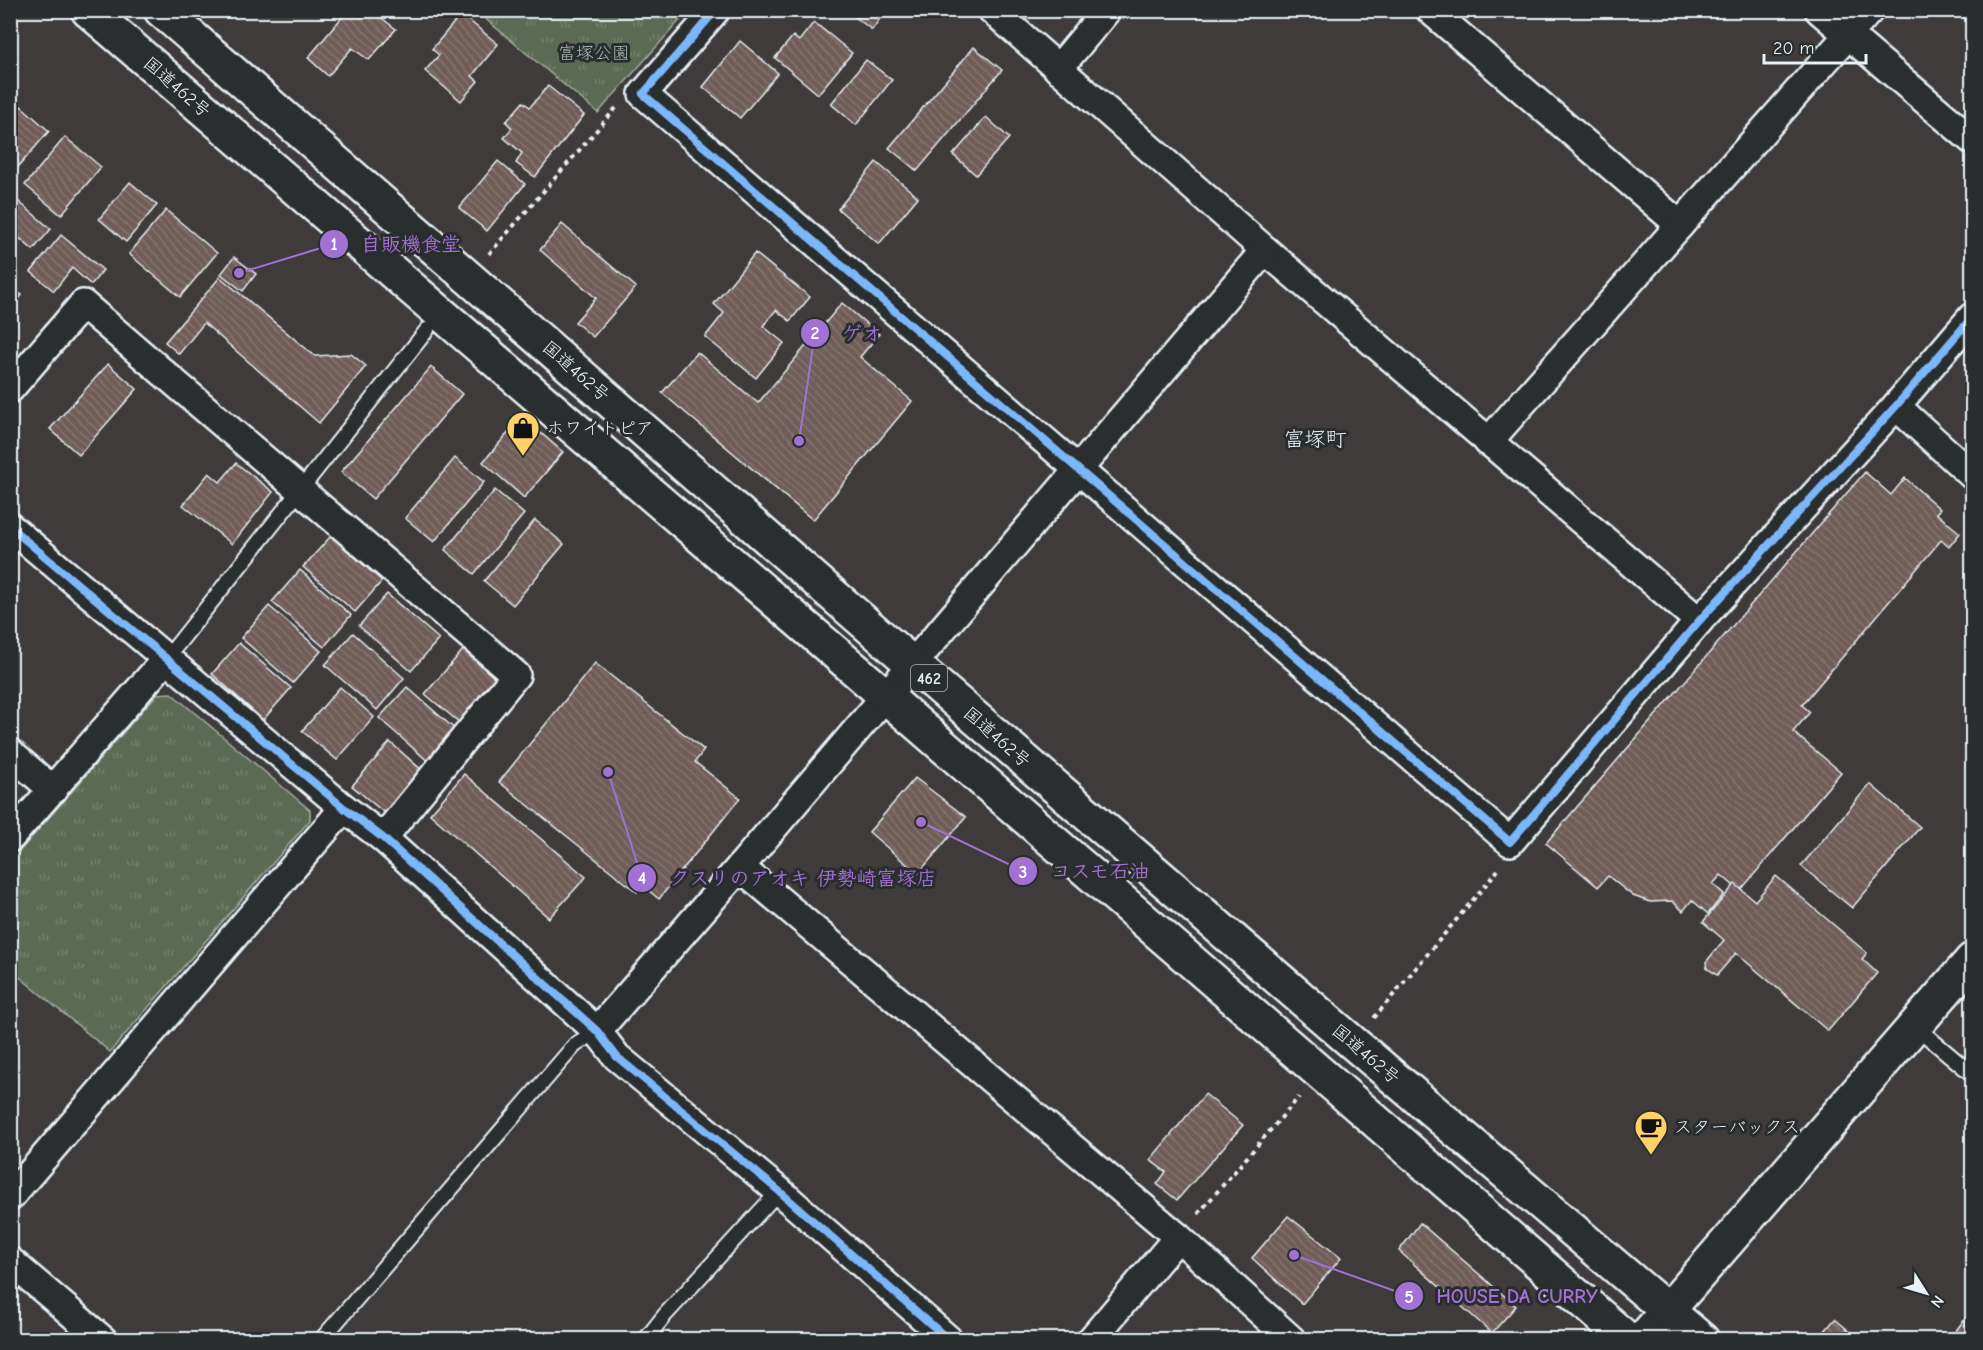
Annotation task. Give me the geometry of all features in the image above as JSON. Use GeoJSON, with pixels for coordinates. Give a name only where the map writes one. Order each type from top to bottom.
{"type":"FeatureCollection","features":[{"type":"Feature","properties":{"kind":"main road","name":"国道462号"},"geometry":{"type":"LineString","coordinates":[[88,10],[1628,1340]]}},
{"type":"Feature","properties":{"kind":"main road","name":"国道462号"},"geometry":{"type":"LineString","coordinates":[[161,10],[912,663],[1702,1340]]}},
{"type":"Feature","properties":{"kind":"main road"},"geometry":{"type":"LineString","coordinates":[[1642,1340],[1972,960]]}},
{"type":"Feature","properties":{"kind":"street"},"geometry":{"type":"LineString","coordinates":[[716,10],[643,94],[1510,842],[1699,621],[1896,406],[1972,317]]}},
{"type":"Feature","properties":{"kind":"street"},"geometry":{"type":"LineString","coordinates":[[992,10],[1265,250],[1699,621]]}},
{"type":"Feature","properties":{"kind":"street"},"geometry":{"type":"LineString","coordinates":[[1058,69],[1107,10]]}},
{"type":"Feature","properties":{"kind":"street"},"geometry":{"type":"LineString","coordinates":[[1430,10],[1680,225]]}},
{"type":"Feature","properties":{"kind":"street"},"geometry":{"type":"LineString","coordinates":[[1819,10],[1972,140]]}},
{"type":"Feature","properties":{"kind":"street"},"geometry":{"type":"LineString","coordinates":[[1488,442],[1870,10]]}},
{"type":"Feature","properties":{"kind":"street"},"geometry":{"type":"LineString","coordinates":[[597,1031],[740,867],[1265,250]]}},
{"type":"Feature","properties":{"kind":"street"},"geometry":{"type":"LineString","coordinates":[[10,389],[82,304],[516,675],[383,838]]}},
{"type":"Feature","properties":{"kind":"street"},"geometry":{"type":"LineString","coordinates":[[1896,406],[1972,476]]}},
{"type":"Feature","properties":{"kind":"street"},"geometry":{"type":"LineString","coordinates":[[10,527],[344,808],[383,838],[597,1031],[617,1057],[779,1191],[949,1340]]}},
{"type":"Feature","properties":{"kind":"street"},"geometry":{"type":"LineString","coordinates":[[10,838],[166,658]]}},
{"type":"Feature","properties":{"kind":"street"},"geometry":{"type":"LineString","coordinates":[[10,753],[53,790]]}},
{"type":"Feature","properties":{"kind":"street"},"geometry":{"type":"LineString","coordinates":[[10,1197],[344,808]]}},
{"type":"Feature","properties":{"kind":"street"},"geometry":{"type":"LineString","coordinates":[[740,867],[1178,1237],[1292,1340]]}},
{"type":"Feature","properties":{"kind":"street"},"geometry":{"type":"LineString","coordinates":[[1091,1340],[1178,1237]]}},
{"type":"Feature","properties":{"kind":"street"},"geometry":{"type":"LineString","coordinates":[[12,1267],[104,1340]]}},
{"type":"Feature","properties":{"kind":"lane"},"geometry":{"type":"LineString","coordinates":[[166,658],[428,330]]}},
{"type":"Feature","properties":{"kind":"lane"},"geometry":{"type":"LineString","coordinates":[[1915,1026],[1972,1074]]}},
{"type":"Feature","properties":{"kind":"lane"},"geometry":{"type":"LineString","coordinates":[[321,1340],[575,1045],[597,1031]]}},
{"type":"Feature","properties":{"kind":"lane"},"geometry":{"type":"LineString","coordinates":[[645,1340],[665,1314],[779,1191]]}},
{"type":"Feature","properties":{"kind":"path"},"geometry":{"type":"LineString","coordinates":[[487,257],[628,95],[643,94]]}},
{"type":"Feature","properties":{"kind":"path"},"geometry":{"type":"LineString","coordinates":[[1374,1020],[1506,861],[1510,842]]}},
{"type":"Feature","properties":{"kind":"path"},"geometry":{"type":"LineString","coordinates":[[1178,1237],[1304,1092]]}},
{"type":"Feature","properties":{"kind":"green space","name":"富塚公園"},"geometry":{"type":"Polygon","coordinates":[[[476,11],[688,11],[598,113],[476,11]]]}},
{"type":"Feature","properties":{"kind":"green space"},"geometry":{"type":"Polygon","coordinates":[[[171,693],[310,810],[310,820],[110,1052],[11,970],[11,861],[157,694],[171,693]]]}},
{"type":"Feature","properties":{"kind":"building"},"geometry":{"type":"Polygon","coordinates":[[[348,10],[371,10],[396,29],[369,60],[352,48],[328,76],[308,58],[348,10]]]}},
{"type":"Feature","properties":{"kind":"building"},"geometry":{"type":"Polygon","coordinates":[[[846,10],[886,10],[872,30],[846,10]]]}},
{"type":"Feature","properties":{"kind":"building"},"geometry":{"type":"Polygon","coordinates":[[[461,14],[498,44],[472,76],[478,81],[461,101],[425,71],[439,55],[432,49],[461,14]]]}},
{"type":"Feature","properties":{"kind":"building"},"geometry":{"type":"Polygon","coordinates":[[[814,22],[852,53],[818,94],[775,58],[793,36],[799,41],[814,22]]]}},
{"type":"Feature","properties":{"kind":"building"},"geometry":{"type":"Polygon","coordinates":[[[740,41],[778,73],[740,118],[703,87],[740,41]]]}},
{"type":"Feature","properties":{"kind":"building"},"geometry":{"type":"Polygon","coordinates":[[[974,47],[1002,70],[917,171],[889,148],[974,47]]]}},
{"type":"Feature","properties":{"kind":"building"},"geometry":{"type":"Polygon","coordinates":[[[866,60],[892,80],[856,125],[831,104],[866,60]]]}},
{"type":"Feature","properties":{"kind":"building"},"geometry":{"type":"Polygon","coordinates":[[[548,86],[584,115],[535,177],[516,163],[522,153],[504,138],[512,128],[506,122],[523,102],[530,107],[548,86]]]}},
{"type":"Feature","properties":{"kind":"building"},"geometry":{"type":"Polygon","coordinates":[[[21,106],[49,131],[13,173],[10,171],[10,117],[21,106]]]}},
{"type":"Feature","properties":{"kind":"building"},"geometry":{"type":"Polygon","coordinates":[[[986,117],[1009,138],[976,175],[953,155],[986,117]]]}},
{"type":"Feature","properties":{"kind":"building"},"geometry":{"type":"Polygon","coordinates":[[[65,137],[101,167],[61,215],[25,185],[65,137]]]}},
{"type":"Feature","properties":{"kind":"building"},"geometry":{"type":"Polygon","coordinates":[[[498,161],[525,184],[487,231],[459,208],[498,161]]]}},
{"type":"Feature","properties":{"kind":"building"},"geometry":{"type":"Polygon","coordinates":[[[876,162],[918,197],[879,244],[838,209],[876,162]]]}},
{"type":"Feature","properties":{"kind":"building"},"geometry":{"type":"Polygon","coordinates":[[[130,182],[157,205],[126,242],[99,219],[130,182]]]}},
{"type":"Feature","properties":{"kind":"building"},"geometry":{"type":"Polygon","coordinates":[[[12,196],[51,229],[33,250],[10,230],[10,198],[12,196]]]}},
{"type":"Feature","properties":{"kind":"building"},"geometry":{"type":"Polygon","coordinates":[[[166,210],[217,253],[180,297],[129,254],[166,210]]]}},
{"type":"Feature","properties":{"kind":"building"},"geometry":{"type":"Polygon","coordinates":[[[562,224],[636,287],[593,337],[575,322],[596,298],[540,250],[562,224]]]}},
{"type":"Feature","properties":{"kind":"building"},"geometry":{"type":"Polygon","coordinates":[[[61,235],[103,270],[91,285],[72,268],[54,291],[31,272],[61,235]]]}},
{"type":"Feature","properties":{"kind":"building"},"geometry":{"type":"Polygon","coordinates":[[[755,253],[810,297],[790,321],[776,310],[763,326],[784,343],[756,378],[705,337],[724,313],[714,304],[755,253]]]}},
{"type":"Feature","properties":{"kind":"building"},"geometry":{"type":"Polygon","coordinates":[[[234,257],[256,274],[243,291],[221,274],[234,257]]]}},
{"type":"Feature","properties":{"kind":"building"},"geometry":{"type":"Polygon","coordinates":[[[220,277],[315,356],[351,354],[366,366],[319,423],[204,323],[179,354],[165,342],[220,277]]]}},
{"type":"Feature","properties":{"kind":"building"},"geometry":{"type":"Polygon","coordinates":[[[10,286],[22,295],[10,309],[10,286]]]}},
{"type":"Feature","properties":{"kind":"building"},"geometry":{"type":"Polygon","coordinates":[[[842,303],[879,334],[860,357],[912,401],[813,520],[662,393],[697,352],[758,403],[842,303]]]}},
{"type":"Feature","properties":{"kind":"building"},"geometry":{"type":"Polygon","coordinates":[[[108,364],[137,389],[79,455],[50,429],[108,364]]]}},
{"type":"Feature","properties":{"kind":"building"},"geometry":{"type":"Polygon","coordinates":[[[431,367],[462,394],[373,499],[341,472],[431,367]]]}},
{"type":"Feature","properties":{"kind":"building"},"geometry":{"type":"Polygon","coordinates":[[[522,417],[563,452],[524,498],[483,462],[522,417]]]}},
{"type":"Feature","properties":{"kind":"building"},"geometry":{"type":"Polygon","coordinates":[[[455,458],[484,482],[434,542],[405,518],[455,458]]]}},
{"type":"Feature","properties":{"kind":"building"},"geometry":{"type":"Polygon","coordinates":[[[236,463],[273,492],[232,544],[183,505],[209,473],[220,482],[236,463]]]}},
{"type":"Feature","properties":{"kind":"building"},"geometry":{"type":"Polygon","coordinates":[[[1865,472],[1891,495],[1905,478],[1940,509],[1936,513],[1960,533],[1949,547],[1941,540],[1802,705],[1810,712],[1793,732],[1841,772],[1740,891],[1721,875],[1713,884],[1724,894],[1708,914],[1692,900],[1683,911],[1672,901],[1650,902],[1633,896],[1608,876],[1598,887],[1546,843],[1865,472]]]}},
{"type":"Feature","properties":{"kind":"building"},"geometry":{"type":"Polygon","coordinates":[[[495,490],[524,514],[474,574],[445,550],[495,490]]]}},
{"type":"Feature","properties":{"kind":"building"},"geometry":{"type":"Polygon","coordinates":[[[535,520],[564,544],[513,605],[484,581],[535,520]]]}},
{"type":"Feature","properties":{"kind":"building"},"geometry":{"type":"Polygon","coordinates":[[[331,536],[382,581],[355,612],[303,567],[331,536]]]}},
{"type":"Feature","properties":{"kind":"building"},"geometry":{"type":"Polygon","coordinates":[[[300,570],[351,615],[324,647],[272,602],[300,570]]]}},
{"type":"Feature","properties":{"kind":"building"},"geometry":{"type":"Polygon","coordinates":[[[387,594],[439,639],[411,671],[359,626],[387,594]]]}},
{"type":"Feature","properties":{"kind":"building"},"geometry":{"type":"Polygon","coordinates":[[[269,606],[321,651],[293,683],[241,638],[269,606]]]}},
{"type":"Feature","properties":{"kind":"building"},"geometry":{"type":"Polygon","coordinates":[[[353,633],[404,678],[377,710],[325,665],[353,633]]]}},
{"type":"Feature","properties":{"kind":"building"},"geometry":{"type":"Polygon","coordinates":[[[239,643],[291,688],[263,720],[212,674],[239,643]]]}},
{"type":"Feature","properties":{"kind":"building"},"geometry":{"type":"Polygon","coordinates":[[[463,650],[497,680],[460,723],[425,694],[463,650]]]}},
{"type":"Feature","properties":{"kind":"building"},"geometry":{"type":"Polygon","coordinates":[[[595,663],[704,750],[695,762],[740,798],[659,899],[642,885],[637,892],[499,782],[595,663]]]}},
{"type":"Feature","properties":{"kind":"building"},"geometry":{"type":"Polygon","coordinates":[[[340,687],[374,717],[337,760],[302,731],[340,687]]]}},
{"type":"Feature","properties":{"kind":"building"},"geometry":{"type":"Polygon","coordinates":[[[407,687],[458,732],[431,764],[379,718],[407,687]]]}},
{"type":"Feature","properties":{"kind":"building"},"geometry":{"type":"Polygon","coordinates":[[[390,742],[424,772],[387,815],[352,786],[390,742]]]}},
{"type":"Feature","properties":{"kind":"building"},"geometry":{"type":"Polygon","coordinates":[[[464,774],[586,877],[549,918],[430,814],[464,774]]]}},
{"type":"Feature","properties":{"kind":"building"},"geometry":{"type":"Polygon","coordinates":[[[915,778],[966,817],[918,874],[869,832],[915,778]]]}},
{"type":"Feature","properties":{"kind":"building"},"geometry":{"type":"Polygon","coordinates":[[[1870,784],[1920,827],[1852,908],[1801,866],[1870,784]]]}},
{"type":"Feature","properties":{"kind":"building"},"geometry":{"type":"Polygon","coordinates":[[[1776,876],[1867,953],[1862,959],[1877,973],[1828,1031],[1736,953],[1717,975],[1707,968],[1706,962],[1724,940],[1703,922],[1735,884],[1755,901],[1776,876]]]}},
{"type":"Feature","properties":{"kind":"building"},"geometry":{"type":"Polygon","coordinates":[[[1205,1094],[1243,1125],[1177,1200],[1157,1184],[1166,1172],[1150,1160],[1205,1094]]]}},
{"type":"Feature","properties":{"kind":"building"},"geometry":{"type":"Polygon","coordinates":[[[1288,1216],[1341,1258],[1302,1304],[1252,1258],[1288,1216]]]}},
{"type":"Feature","properties":{"kind":"building"},"geometry":{"type":"Polygon","coordinates":[[[1420,1223],[1516,1306],[1492,1333],[1399,1251],[1420,1223]]]}},
{"type":"Feature","properties":{"kind":"building"},"geometry":{"type":"Polygon","coordinates":[[[1972,1310],[1972,1340],[1962,1340],[1954,1333],[1972,1310]]]}},
{"type":"Feature","properties":{"kind":"building"},"geometry":{"type":"Polygon","coordinates":[[[1835,1319],[1860,1340],[1817,1340],[1835,1319]]]}},
{"type":"Feature","properties":{"kind":"cycle path"},"geometry":{"type":"LineString","coordinates":[[716,10],[643,94],[1510,842],[1699,621],[1896,406],[1972,317]]}},
{"type":"Feature","properties":{"kind":"cycle path"},"geometry":{"type":"LineString","coordinates":[[10,527],[344,808],[383,838],[597,1031],[617,1057],[779,1191],[949,1340]]}},
{"type":"Feature","properties":{"kind":"place","name":"自販機食堂"},"geometry":{"type":"Point","coordinates":[239,273]}},
{"type":"Feature","properties":{"kind":"place","name":"ゲオ"},"geometry":{"type":"Point","coordinates":[799,441]}},
{"type":"Feature","properties":{"kind":"place","name":"ホワイトピア"},"geometry":{"type":"Point","coordinates":[523,457]}},
{"type":"Feature","properties":{"kind":"place","name":"クスリのアオキ 伊勢崎富塚店"},"geometry":{"type":"Point","coordinates":[608,772]}},
{"type":"Feature","properties":{"kind":"place","name":"コスモ石油"},"geometry":{"type":"Point","coordinates":[921,822]}},
{"type":"Feature","properties":{"kind":"place","name":"スターバックス"},"geometry":{"type":"Point","coordinates":[1651,1156]}},
{"type":"Feature","properties":{"kind":"place","name":"HOUSE DA CURRY"},"geometry":{"type":"Point","coordinates":[1294,1255]}},
{"type":"Feature","properties":{"kind":"district","name":"富塚町"},"geometry":{"type":"Point","coordinates":[1315,439]}}]}
